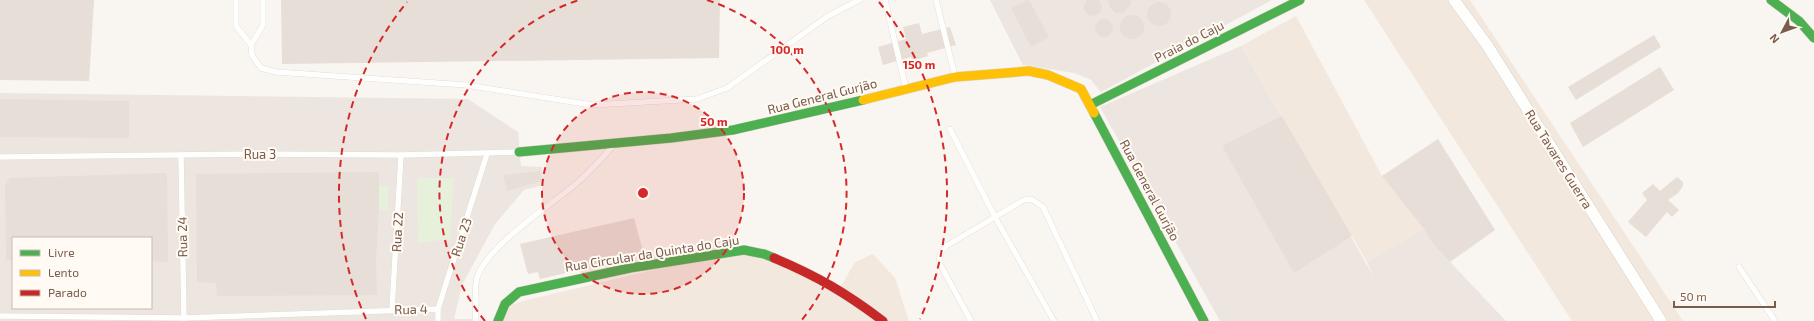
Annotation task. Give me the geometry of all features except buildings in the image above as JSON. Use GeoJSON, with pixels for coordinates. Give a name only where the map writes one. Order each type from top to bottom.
{"type":"FeatureCollection","features":[{"type":"Feature","properties":{"kind":"street","name":"Praia do Caju"},"geometry":{"type":"LineString","coordinates":[[1090,105],[1300,0]]}},
{"type":"Feature","properties":{"kind":"street","name":"Rua Tavares Guerra"},"geometry":{"type":"LineString","coordinates":[[1454,0],[1487,45],[1662,321]]}},
{"type":"Feature","properties":{"kind":"street"},"geometry":{"type":"LineString","coordinates":[[1771,0],[1799,21],[1814,38]]}},
{"type":"Feature","properties":{"kind":"street","name":"Rua General Gurjão"},"geometry":{"type":"LineString","coordinates":[[519,152],[671,138],[732,130],[955,77],[1028,71],[1048,75],[1081,89],[1204,321]]}},
{"type":"Feature","properties":{"kind":"street","name":"Rua Circular da Quinta do Caju"},"geometry":{"type":"LineString","coordinates":[[498,321],[499,310],[508,299],[519,292],[630,268],[744,250],[764,254],[811,274],[850,296],[882,321]]}},
{"type":"Feature","properties":{"kind":"lane"},"geometry":{"type":"LineString","coordinates":[[236,0],[236,26],[251,44],[252,55],[261,68],[276,72],[466,85],[592,105],[647,103],[697,98],[727,88],[828,16],[859,0]]}},
{"type":"Feature","properties":{"kind":"lane"},"geometry":{"type":"LineString","coordinates":[[251,44],[263,25],[263,0]]}},
{"type":"Feature","properties":{"kind":"lane"},"geometry":{"type":"LineString","coordinates":[[885,0],[906,89]]}},
{"type":"Feature","properties":{"kind":"lane"},"geometry":{"type":"LineString","coordinates":[[936,0],[955,77]]}},
{"type":"Feature","properties":{"kind":"lane"},"geometry":{"type":"LineString","coordinates":[[950,129],[995,217],[1054,321]]}},
{"type":"Feature","properties":{"kind":"lane"},"geometry":{"type":"LineString","coordinates":[[476,321],[477,278],[483,266],[500,246],[537,213],[578,182],[616,143]]}},
{"type":"Feature","properties":{"kind":"lane","name":"Rua 3"},"geometry":{"type":"LineString","coordinates":[[0,156],[401,155],[519,152]]}},
{"type":"Feature","properties":{"kind":"lane","name":"Rua 23"},"geometry":{"type":"LineString","coordinates":[[438,321],[438,309],[487,154]]}},
{"type":"Feature","properties":{"kind":"lane","name":"Rua 24"},"geometry":{"type":"LineString","coordinates":[[181,155],[184,318]]}},
{"type":"Feature","properties":{"kind":"lane","name":"Rua 22"},"geometry":{"type":"LineString","coordinates":[[392,309],[401,155]]}},
{"type":"Feature","properties":{"kind":"lane"},"geometry":{"type":"LineString","coordinates":[[971,321],[940,264],[939,257],[941,251],[946,246],[1024,200],[1030,199],[1037,201],[1042,207],[1097,321]]}},
{"type":"Feature","properties":{"kind":"lane"},"geometry":{"type":"LineString","coordinates":[[1739,267],[1775,321]]}},
{"type":"Feature","properties":{"kind":"lane","name":"Rua 4"},"geometry":{"type":"LineString","coordinates":[[0,316],[184,318],[392,309],[438,309]]}},
{"type":"Feature","properties":{"kind":"shaded area"},"geometry":{"type":"Polygon","coordinates":[[[990,0],[1272,0],[1101,92],[1091,80],[1075,73],[1023,65],[990,0]]]}},
{"type":"Feature","properties":{"kind":"shaded area"},"geometry":{"type":"Polygon","coordinates":[[[1364,0],[1470,0],[1683,321],[1572,321],[1364,0]]]}},
{"type":"Feature","properties":{"kind":"shaded area"},"geometry":{"type":"Polygon","coordinates":[[[1296,16],[1382,176],[1424,229],[1367,262],[1241,46],[1296,16]]]}},
{"type":"Feature","properties":{"kind":"shaded area"},"geometry":{"type":"Polygon","coordinates":[[[1241,46],[1374,277],[1367,262],[1424,229],[1433,244],[1506,321],[1220,321],[1100,107],[1241,46]]]}},
{"type":"Feature","properties":{"kind":"shaded area"},"geometry":{"type":"Polygon","coordinates":[[[0,93],[468,99],[518,132],[521,166],[542,167],[544,185],[524,190],[495,224],[462,285],[454,319],[473,319],[473,321],[0,321],[0,93]]]}},
{"type":"Feature","properties":{"kind":"shaded area"},"geometry":{"type":"Polygon","coordinates":[[[737,250],[840,288],[855,262],[873,254],[895,278],[909,321],[499,321],[497,312],[519,302],[737,250]]]}},
{"type":"Feature","properties":{"kind":"green space"},"geometry":{"type":"Polygon","coordinates":[[[417,178],[454,178],[450,239],[418,243],[417,178]]]}},
{"type":"Feature","properties":{"kind":"green space"},"geometry":{"type":"Polygon","coordinates":[[[379,186],[388,186],[388,210],[379,210],[379,186]]]}},
{"type":"Feature","properties":{"kind":"traffic: fast"},"geometry":{"type":"LineString","coordinates":[[1090,105],[1300,0]]}},
{"type":"Feature","properties":{"kind":"traffic: fast"},"geometry":{"type":"LineString","coordinates":[[1771,0],[1799,21],[1814,38]]}},
{"type":"Feature","properties":{"kind":"traffic: fast"},"geometry":{"type":"LineString","coordinates":[[519,152],[671,138],[733,130],[863,100]]}},
{"type":"Feature","properties":{"kind":"traffic: fast"},"geometry":{"type":"LineString","coordinates":[[1094,113],[1204,321]]}},
{"type":"Feature","properties":{"kind":"traffic: fast"},"geometry":{"type":"LineString","coordinates":[[498,321],[505,304],[519,292],[630,268],[744,250],[764,254],[774,258]]}},
{"type":"Feature","properties":{"kind":"traffic: slow"},"geometry":{"type":"LineString","coordinates":[[863,100],[955,77],[1029,71],[1048,75],[1081,89],[1094,113]]}},
{"type":"Feature","properties":{"kind":"traffic: jam"},"geometry":{"type":"LineString","coordinates":[[774,258],[831,286],[883,321]]}}]}
